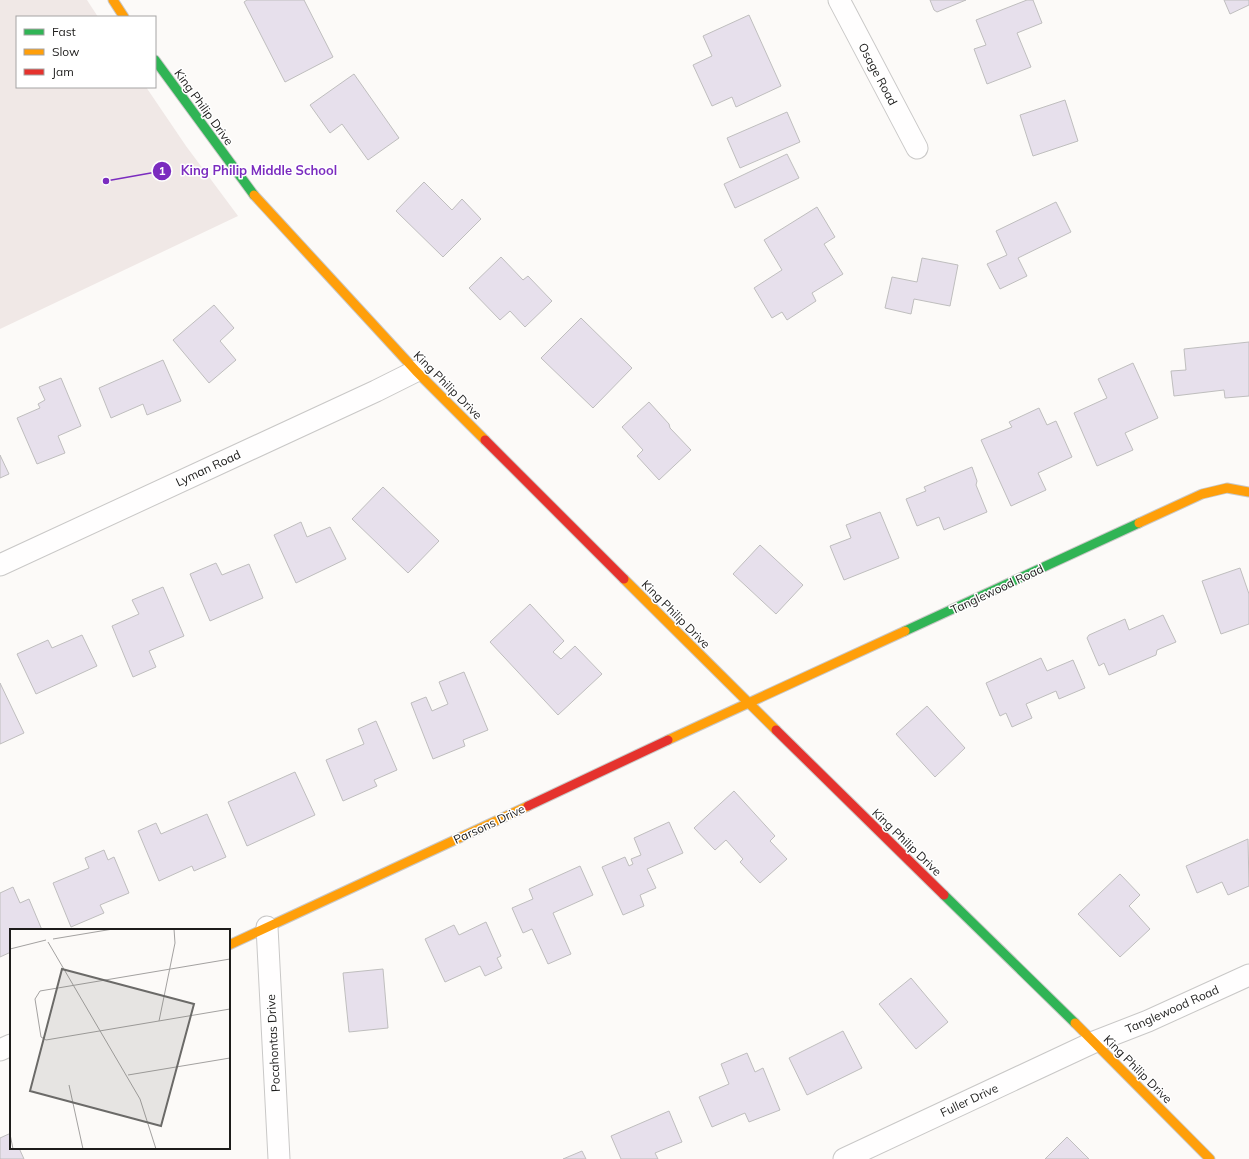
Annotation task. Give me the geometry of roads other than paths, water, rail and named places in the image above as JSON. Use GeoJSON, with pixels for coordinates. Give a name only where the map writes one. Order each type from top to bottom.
{"type":"FeatureCollection","features":[{"type":"Feature","properties":{"kind":"street"},"geometry":{"type":"LineString","coordinates":[[113,0],[123,16]]}},
{"type":"Feature","properties":{"kind":"street","name":"Osage Road"},"geometry":{"type":"LineString","coordinates":[[839,0],[917,148]]}},
{"type":"Feature","properties":{"kind":"street","name":"King Philip Drive"},"geometry":{"type":"LineString","coordinates":[[156,61],[251,192],[416,371],[748,703],[1094,1042],[1210,1159]]}},
{"type":"Feature","properties":{"kind":"street","name":"Lyman Road"},"geometry":{"type":"LineString","coordinates":[[0,565],[376,391],[416,371]]}},
{"type":"Feature","properties":{"kind":"street","name":"Tanglewood Road"},"geometry":{"type":"LineString","coordinates":[[748,703],[1202,494],[1227,488],[1249,492]]}},
{"type":"Feature","properties":{"kind":"street","name":"Parsons Drive"},"geometry":{"type":"LineString","coordinates":[[230,945],[748,703]]}},
{"type":"Feature","properties":{"kind":"street","name":"Pocahontas Drive"},"geometry":{"type":"LineString","coordinates":[[267,927],[279,1159]]}},
{"type":"Feature","properties":{"kind":"street","name":"Tanglewood Road"},"geometry":{"type":"LineString","coordinates":[[1094,1042],[1148,1021],[1249,975]]}},
{"type":"Feature","properties":{"kind":"street","name":"Fuller Drive"},"geometry":{"type":"LineString","coordinates":[[844,1159],[1094,1042]]}},
{"type":"Feature","properties":{"kind":"street"},"geometry":{"type":"LineString","coordinates":[[0,1050],[10,1045]]}},
{"type":"Feature","properties":{"kind":"place","name":"King Philip Middle School"},"geometry":{"type":"Point","coordinates":[106,181]}}]}
